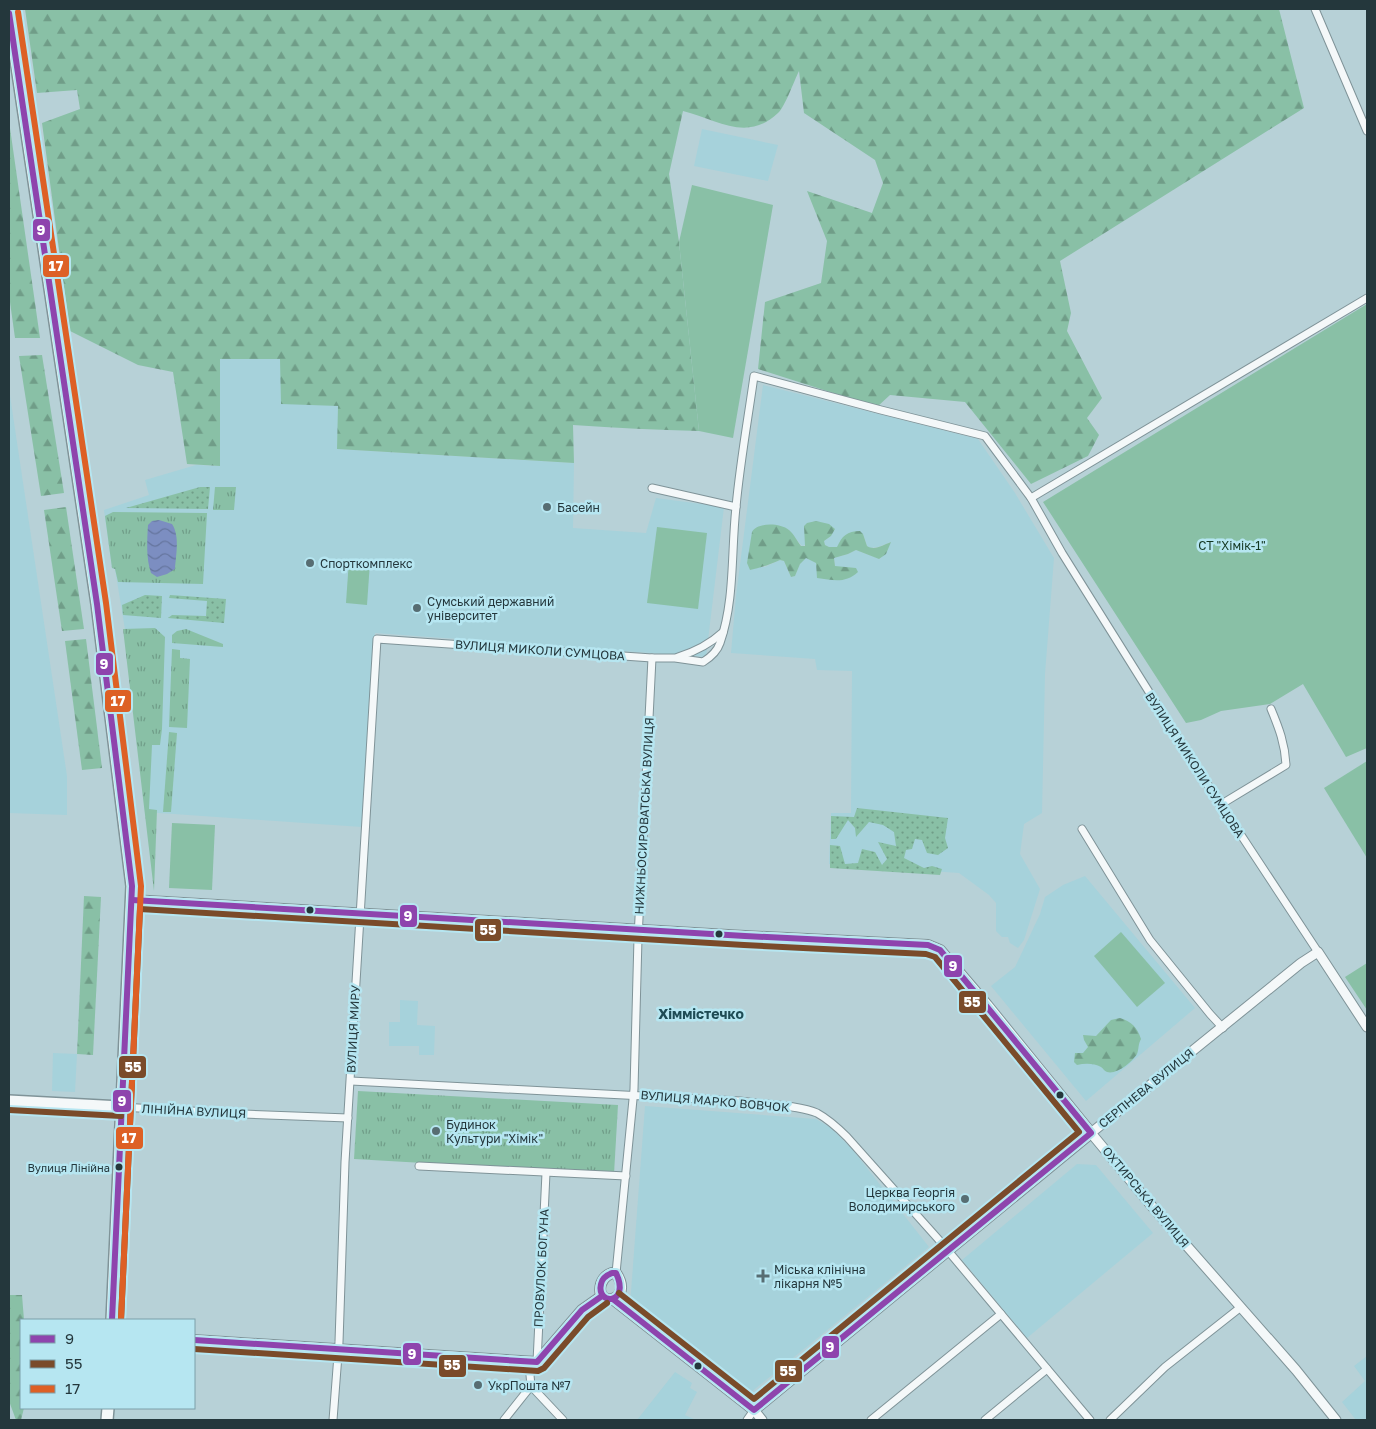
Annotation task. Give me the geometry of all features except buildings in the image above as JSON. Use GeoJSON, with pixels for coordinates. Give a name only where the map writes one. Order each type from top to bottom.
{"type":"FeatureCollection","features":[{"type":"Feature","properties":{"kind":"main road"},"geometry":{"type":"LineString","coordinates":[[9,13],[96,596],[132,886],[112,1319]]}},
{"type":"Feature","properties":{"kind":"main road","name":"ОХТИРСЬКА ВУЛИЦЯ"},"geometry":{"type":"LineString","coordinates":[[132,900],[928,945],[940,950],[1009,1031],[1091,1133]]}},
{"type":"Feature","properties":{"kind":"main road","name":"ЛІНІЙНА ВУЛИЦЯ"},"geometry":{"type":"LineString","coordinates":[[9,1101],[121,1107]]}},
{"type":"Feature","properties":{"kind":"main road","name":"СЕРПНЕВА ВУЛИЦЯ"},"geometry":{"type":"LineString","coordinates":[[754,1410],[1091,1133]]}},
{"type":"Feature","properties":{"kind":"main road"},"geometry":{"type":"LineString","coordinates":[[616,1273],[607,1275],[603,1279],[600,1290],[602,1296],[607,1300],[614,1300],[754,1410]]}},
{"type":"Feature","properties":{"kind":"main road","name":"НИЖНЬОСИРОВАТСЬКА ВУЛИЦЯ"},"geometry":{"type":"LineString","coordinates":[[614,1300],[618,1298],[621,1284],[616,1273]]}},
{"type":"Feature","properties":{"kind":"main road"},"geometry":{"type":"LineString","coordinates":[[195,1340],[536,1362],[582,1310],[602,1296]]}},
{"type":"Feature","properties":{"kind":"street"},"geometry":{"type":"LineString","coordinates":[[1315,9],[1367,131]]}},
{"type":"Feature","properties":{"kind":"street"},"geometry":{"type":"LineString","coordinates":[[1031,498],[1367,298]]}},
{"type":"Feature","properties":{"kind":"street","name":"ВУЛИЦЯ МИКОЛИ СУМЦОВА"},"geometry":{"type":"LineString","coordinates":[[736,507],[754,376],[985,436],[1031,498],[1062,553],[1220,805],[1367,1027]]}},
{"type":"Feature","properties":{"kind":"street"},"geometry":{"type":"LineString","coordinates":[[652,488],[736,507],[728,605],[723,632],[714,640],[688,654],[675,658]]}},
{"type":"Feature","properties":{"kind":"street","name":"ВУЛИЦЯ МИКОЛИ СУМЦОВА"},"geometry":{"type":"LineString","coordinates":[[377,638],[652,658],[675,658],[703,662],[714,654],[719,646],[723,632]]}},
{"type":"Feature","properties":{"kind":"street","name":"ВУЛИЦЯ МИРУ"},"geometry":{"type":"LineString","coordinates":[[333,1420],[348,1118],[377,638]]}},
{"type":"Feature","properties":{"kind":"street","name":"НИЖНЬОСИРОВАТСЬКА ВУЛИЦЯ"},"geometry":{"type":"LineString","coordinates":[[616,1273],[633,1095],[638,930],[652,658]]}},
{"type":"Feature","properties":{"kind":"street"},"geometry":{"type":"LineString","coordinates":[[1220,805],[1286,765],[1286,750],[1271,709]]}},
{"type":"Feature","properties":{"kind":"street"},"geometry":{"type":"LineString","coordinates":[[1082,829],[1150,940],[1223,1028]]}},
{"type":"Feature","properties":{"kind":"street","name":"СЕРПНЕВА ВУЛИЦЯ"},"geometry":{"type":"LineString","coordinates":[[1091,1133],[1301,963],[1318,952]]}},
{"type":"Feature","properties":{"kind":"street","name":"ВУЛИЦЯ МАРКО ВОВЧОК"},"geometry":{"type":"LineString","coordinates":[[351,1081],[740,1101],[789,1107],[816,1113],[837,1126],[847,1137],[948,1252],[1090,1420]]}},
{"type":"Feature","properties":{"kind":"street","name":"ЛІНІЙНА ВУЛИЦЯ"},"geometry":{"type":"LineString","coordinates":[[121,1107],[348,1118]]}},
{"type":"Feature","properties":{"kind":"street","name":"ОХТИРСЬКА ВУЛИЦЯ"},"geometry":{"type":"LineString","coordinates":[[1091,1133],[1150,1204],[1296,1370],[1336,1420]]}},
{"type":"Feature","properties":{"kind":"street"},"geometry":{"type":"LineString","coordinates":[[419,1166],[626,1176]]}},
{"type":"Feature","properties":{"kind":"street","name":"ПРОВУЛОК БОГУНА"},"geometry":{"type":"LineString","coordinates":[[536,1362],[546,1173]]}},
{"type":"Feature","properties":{"kind":"street"},"geometry":{"type":"LineString","coordinates":[[1110,1420],[1165,1367],[1241,1308]]}},
{"type":"Feature","properties":{"kind":"street"},"geometry":{"type":"LineString","coordinates":[[872,1420],[1001,1314]]}},
{"type":"Feature","properties":{"kind":"street"},"geometry":{"type":"LineString","coordinates":[[536,1362],[530,1375],[531,1386],[563,1420]]}},
{"type":"Feature","properties":{"kind":"street"},"geometry":{"type":"LineString","coordinates":[[986,1420],[1047,1369]]}},
{"type":"Feature","properties":{"kind":"street"},"geometry":{"type":"LineString","coordinates":[[504,1420],[531,1386]]}},
{"type":"Feature","properties":{"kind":"street"},"geometry":{"type":"LineString","coordinates":[[754,1410],[762,1420]]}},
{"type":"Feature","properties":{"kind":"street","name":"СЕРПНЕВА ВУЛИЦЯ"},"geometry":{"type":"LineString","coordinates":[[747,1420],[754,1410]]}},
{"type":"Feature","properties":{"kind":"shaded area"},"geometry":{"type":"Polygon","coordinates":[[[702,129],[778,145],[768,181],[694,166],[702,129]]]}},
{"type":"Feature","properties":{"kind":"shaded area","name":"Сумський державний університет"},"geometry":{"type":"Polygon","coordinates":[[[219,359],[280,359],[339,406],[338,449],[574,463],[573,528],[646,533],[656,498],[724,507],[706,657],[375,633],[362,827],[145,812],[128,648],[115,569],[112,568],[104,510],[149,495],[145,480],[196,465],[220,466],[219,359]]]}},
{"type":"Feature","properties":{"kind":"shaded area"},"geometry":{"type":"Polygon","coordinates":[[[763,385],[978,439],[1015,493],[1054,558],[1045,674],[1042,813],[1024,824],[1020,854],[1040,889],[1024,940],[1018,948],[1010,943],[1008,937],[1002,937],[996,931],[996,903],[989,895],[959,873],[829,864],[831,813],[851,813],[852,671],[817,670],[815,659],[731,653],[736,596],[763,385]],[[788,529],[761,567],[780,560],[784,561],[791,577],[795,576],[800,564],[806,557],[816,563],[835,566],[834,558],[856,550],[880,559],[891,542],[870,548],[867,546],[863,534],[837,547],[825,545],[824,541],[831,536],[802,546],[788,529]]]}},
{"type":"Feature","properties":{"kind":"shaded area"},"geometry":{"type":"Polygon","coordinates":[[[9,389],[67,776],[67,815],[9,813],[9,389]]]}},
{"type":"Feature","properties":{"kind":"shaded area"},"geometry":{"type":"Polygon","coordinates":[[[1085,876],[1195,1008],[1086,1101],[991,986],[1015,967],[1040,914],[1045,897],[1063,885],[1085,876]]]}},
{"type":"Feature","properties":{"kind":"shaded area"},"geometry":{"type":"Polygon","coordinates":[[[400,1000],[418,1001],[417,1025],[435,1026],[434,1055],[419,1055],[419,1046],[389,1046],[389,1022],[400,1022],[400,1000]]]}},
{"type":"Feature","properties":{"kind":"shaded area"},"geometry":{"type":"Polygon","coordinates":[[[53,1053],[77,1054],[75,1092],[52,1091],[53,1053]]]}},
{"type":"Feature","properties":{"kind":"shaded area","name":"Міська клінічна лікарня №5"},"geometry":{"type":"Polygon","coordinates":[[[645,1106],[816,1119],[831,1128],[852,1149],[929,1247],[750,1393],[630,1305],[645,1106]]]}},
{"type":"Feature","properties":{"kind":"shaded area"},"geometry":{"type":"Polygon","coordinates":[[[1077,1164],[1096,1165],[1153,1233],[1027,1338],[962,1260],[1077,1164]]]}},
{"type":"Feature","properties":{"kind":"shaded area"},"geometry":{"type":"Polygon","coordinates":[[[1367,1356],[1367,1420],[1356,1420],[1342,1402],[1365,1381],[1354,1366],[1367,1356]]]}},
{"type":"Feature","properties":{"kind":"shaded area"},"geometry":{"type":"Polygon","coordinates":[[[675,1372],[692,1383],[690,1388],[697,1392],[685,1415],[696,1420],[637,1420],[675,1372]]]}},
{"type":"Feature","properties":{"kind":"green space"},"geometry":{"type":"Polygon","coordinates":[[[25,9],[1279,9],[1304,108],[1060,261],[1071,313],[1067,331],[1102,398],[1087,418],[1099,435],[1088,456],[1031,484],[965,402],[890,395],[877,407],[758,369],[765,302],[821,283],[827,241],[807,191],[872,213],[883,183],[875,160],[804,113],[799,71],[781,110],[766,122],[755,126],[743,128],[731,126],[683,111],[669,174],[679,242],[699,431],[573,425],[574,463],[337,449],[338,406],[281,404],[280,359],[220,359],[220,466],[187,464],[173,372],[138,365],[70,331],[42,123],[80,109],[77,90],[37,93],[25,9]]]}},
{"type":"Feature","properties":{"kind":"green space"},"geometry":{"type":"Polygon","coordinates":[[[9,121],[40,338],[15,338],[9,295],[9,121]]]}},
{"type":"Feature","properties":{"kind":"green space"},"geometry":{"type":"Polygon","coordinates":[[[692,185],[773,205],[733,438],[699,431],[679,242],[692,185]]]}},
{"type":"Feature","properties":{"kind":"green space","name":"СТ \"Хімік-1\""},"geometry":{"type":"Polygon","coordinates":[[[1367,304],[1367,748],[1346,757],[1303,684],[1270,704],[1221,711],[1201,720],[1186,723],[1043,502],[1367,304]]]}},
{"type":"Feature","properties":{"kind":"green space"},"geometry":{"type":"Polygon","coordinates":[[[42,355],[64,493],[41,496],[19,356],[42,355]]]}},
{"type":"Feature","properties":{"kind":"green space"},"geometry":{"type":"Polygon","coordinates":[[[200,487],[210,487],[208,509],[126,508],[200,487]]]}},
{"type":"Feature","properties":{"kind":"green space"},"geometry":{"type":"Polygon","coordinates":[[[215,487],[236,487],[234,510],[213,510],[215,487]]]}},
{"type":"Feature","properties":{"kind":"green space"},"geometry":{"type":"Polygon","coordinates":[[[66,507],[84,629],[62,631],[44,510],[66,507]]]}},
{"type":"Feature","properties":{"kind":"green space"},"geometry":{"type":"Polygon","coordinates":[[[113,512],[207,513],[203,584],[118,582],[115,569],[112,568],[105,516],[113,512]]]}},
{"type":"Feature","properties":{"kind":"green space"},"geometry":{"type":"Polygon","coordinates":[[[816,521],[829,524],[835,529],[831,536],[824,541],[825,545],[829,547],[837,547],[846,535],[855,531],[860,531],[867,546],[873,548],[891,542],[886,554],[879,559],[856,550],[834,558],[835,566],[856,568],[858,572],[844,580],[817,578],[816,563],[806,558],[800,564],[795,576],[791,577],[784,561],[780,560],[750,570],[747,563],[752,532],[759,526],[775,525],[785,528],[791,532],[801,546],[805,546],[804,526],[807,523],[816,521]]]}},
{"type":"Feature","properties":{"kind":"green space"},"geometry":{"type":"Polygon","coordinates":[[[657,527],[707,533],[698,609],[647,603],[657,527]]]}},
{"type":"Feature","properties":{"kind":"green space"},"geometry":{"type":"Polygon","coordinates":[[[349,560],[370,562],[367,605],[346,603],[349,560]]]}},
{"type":"Feature","properties":{"kind":"green space"},"geometry":{"type":"Polygon","coordinates":[[[145,595],[162,596],[161,618],[123,615],[122,605],[145,595]]]}},
{"type":"Feature","properties":{"kind":"green space"},"geometry":{"type":"Polygon","coordinates":[[[170,595],[226,599],[224,623],[168,618],[172,615],[206,616],[207,601],[169,598],[170,595]]]}},
{"type":"Feature","properties":{"kind":"green space"},"geometry":{"type":"Polygon","coordinates":[[[155,628],[165,637],[162,729],[160,745],[152,745],[149,809],[157,810],[154,891],[123,629],[155,628]]]}},
{"type":"Feature","properties":{"kind":"green space"},"geometry":{"type":"Polygon","coordinates":[[[186,629],[223,644],[223,647],[172,643],[172,635],[177,631],[186,629]]]}},
{"type":"Feature","properties":{"kind":"green space"},"geometry":{"type":"Polygon","coordinates":[[[86,639],[102,768],[82,770],[65,641],[86,639]]]}},
{"type":"Feature","properties":{"kind":"green space"},"geometry":{"type":"Polygon","coordinates":[[[172,649],[180,650],[180,658],[190,659],[187,728],[169,727],[172,649]]]}},
{"type":"Feature","properties":{"kind":"green space"},"geometry":{"type":"Polygon","coordinates":[[[169,732],[177,733],[171,812],[163,812],[169,732]]]}},
{"type":"Feature","properties":{"kind":"green space"},"geometry":{"type":"Polygon","coordinates":[[[1367,761],[1367,858],[1324,788],[1367,761]]]}},
{"type":"Feature","properties":{"kind":"green space"},"geometry":{"type":"Polygon","coordinates":[[[857,808],[948,818],[945,838],[948,848],[938,855],[927,853],[922,840],[915,839],[912,849],[906,850],[904,858],[924,868],[932,866],[942,869],[940,875],[830,868],[830,845],[840,846],[845,864],[858,863],[862,849],[875,852],[882,865],[887,859],[878,842],[896,846],[894,832],[883,825],[869,822],[856,837],[855,828],[848,820],[836,839],[831,839],[831,816],[854,817],[857,808]]]}},
{"type":"Feature","properties":{"kind":"green space"},"geometry":{"type":"Polygon","coordinates":[[[172,823],[215,825],[212,890],[169,888],[172,823]]]}},
{"type":"Feature","properties":{"kind":"green space"},"geometry":{"type":"Polygon","coordinates":[[[84,896],[101,897],[93,1055],[77,1054],[84,896]]]}},
{"type":"Feature","properties":{"kind":"green space"},"geometry":{"type":"Polygon","coordinates":[[[1121,932],[1165,983],[1137,1007],[1094,956],[1121,932]]]}},
{"type":"Feature","properties":{"kind":"green space"},"geometry":{"type":"Polygon","coordinates":[[[1367,963],[1367,1010],[1345,977],[1367,963]]]}},
{"type":"Feature","properties":{"kind":"green space"},"geometry":{"type":"Polygon","coordinates":[[[1120,1018],[1134,1026],[1141,1039],[1137,1054],[1132,1061],[1115,1072],[1106,1072],[1101,1067],[1095,1065],[1077,1065],[1074,1062],[1075,1053],[1083,1053],[1088,1047],[1083,1035],[1096,1036],[1111,1020],[1120,1018]]]}},
{"type":"Feature","properties":{"kind":"green space"},"geometry":{"type":"Polygon","coordinates":[[[358,1091],[618,1105],[614,1174],[354,1159],[358,1091]]]}},
{"type":"Feature","properties":{"kind":"green space"},"geometry":{"type":"Polygon","coordinates":[[[9,1295],[22,1295],[24,1319],[20,1319],[20,1409],[24,1409],[21,1420],[16,1420],[9,1401],[9,1295]]]}},
{"type":"Feature","properties":{"kind":"water"},"geometry":{"type":"Polygon","coordinates":[[[159,520],[172,524],[176,534],[177,546],[175,569],[157,577],[151,573],[149,567],[147,537],[148,525],[152,521],[159,520]]]}},
{"type":"Feature","properties":{"kind":"transit line","name":"17"},"geometry":{"type":"LineString","coordinates":[[18,12],[106,603],[141,886],[121,1319]]}},
{"type":"Feature","properties":{"kind":"transit line","name":"9"},"geometry":{"type":"LineString","coordinates":[[9,13],[97,604],[132,886],[112,1319]]}},
{"type":"Feature","properties":{"kind":"transit line","name":"9"},"geometry":{"type":"LineString","coordinates":[[132,900],[928,945],[940,950],[1091,1133],[754,1410],[614,1300]]}},
{"type":"Feature","properties":{"kind":"transit line","name":"55"},"geometry":{"type":"LineString","coordinates":[[121,1319],[140,909],[926,954],[935,957],[1079,1132],[754,1399],[619,1293]]}},
{"type":"Feature","properties":{"kind":"transit line","name":"55"},"geometry":{"type":"LineString","coordinates":[[9,1110],[121,1116]]}},
{"type":"Feature","properties":{"kind":"transit line","name":"9"},"geometry":{"type":"LineString","coordinates":[[612,1273],[616,1273],[619,1291],[617,1296],[608,1299],[603,1296],[601,1284],[602,1280],[612,1273]]}},
{"type":"Feature","properties":{"kind":"transit line","name":"9"},"geometry":{"type":"LineString","coordinates":[[195,1340],[537,1362],[582,1310],[602,1296]]}},
{"type":"Feature","properties":{"kind":"transit line","name":"55"},"geometry":{"type":"LineString","coordinates":[[195,1349],[538,1371],[544,1368],[588,1317],[607,1303]]}},
{"type":"Feature","properties":{"kind":"place","name":"Басейн"},"geometry":{"type":"Point","coordinates":[547,507]}},
{"type":"Feature","properties":{"kind":"place","name":"Спорткомплекс"},"geometry":{"type":"Point","coordinates":[310,563]}},
{"type":"Feature","properties":{"kind":"place","name":"Сумський державний університет"},"geometry":{"type":"Point","coordinates":[417,608]}},
{"type":"Feature","properties":{"kind":"place","name":"Будинок Культури \"Хімік\""},"geometry":{"type":"Point","coordinates":[436,1131]}},
{"type":"Feature","properties":{"kind":"place","name":"Вулиця Лінійна"},"geometry":{"type":"Point","coordinates":[119,1167]}},
{"type":"Feature","properties":{"kind":"place","name":"Церква Георгія Володимирського"},"geometry":{"type":"Point","coordinates":[965,1199]}},
{"type":"Feature","properties":{"kind":"place","name":"Міська клінічна лікарня №5"},"geometry":{"type":"Point","coordinates":[763,1276]}},
{"type":"Feature","properties":{"kind":"place","name":"УкрПошта №7"},"geometry":{"type":"Point","coordinates":[478,1385]}},
{"type":"Feature","properties":{"kind":"district","name":"Хіммістечко"},"geometry":{"type":"Point","coordinates":[701,1013]}}]}
